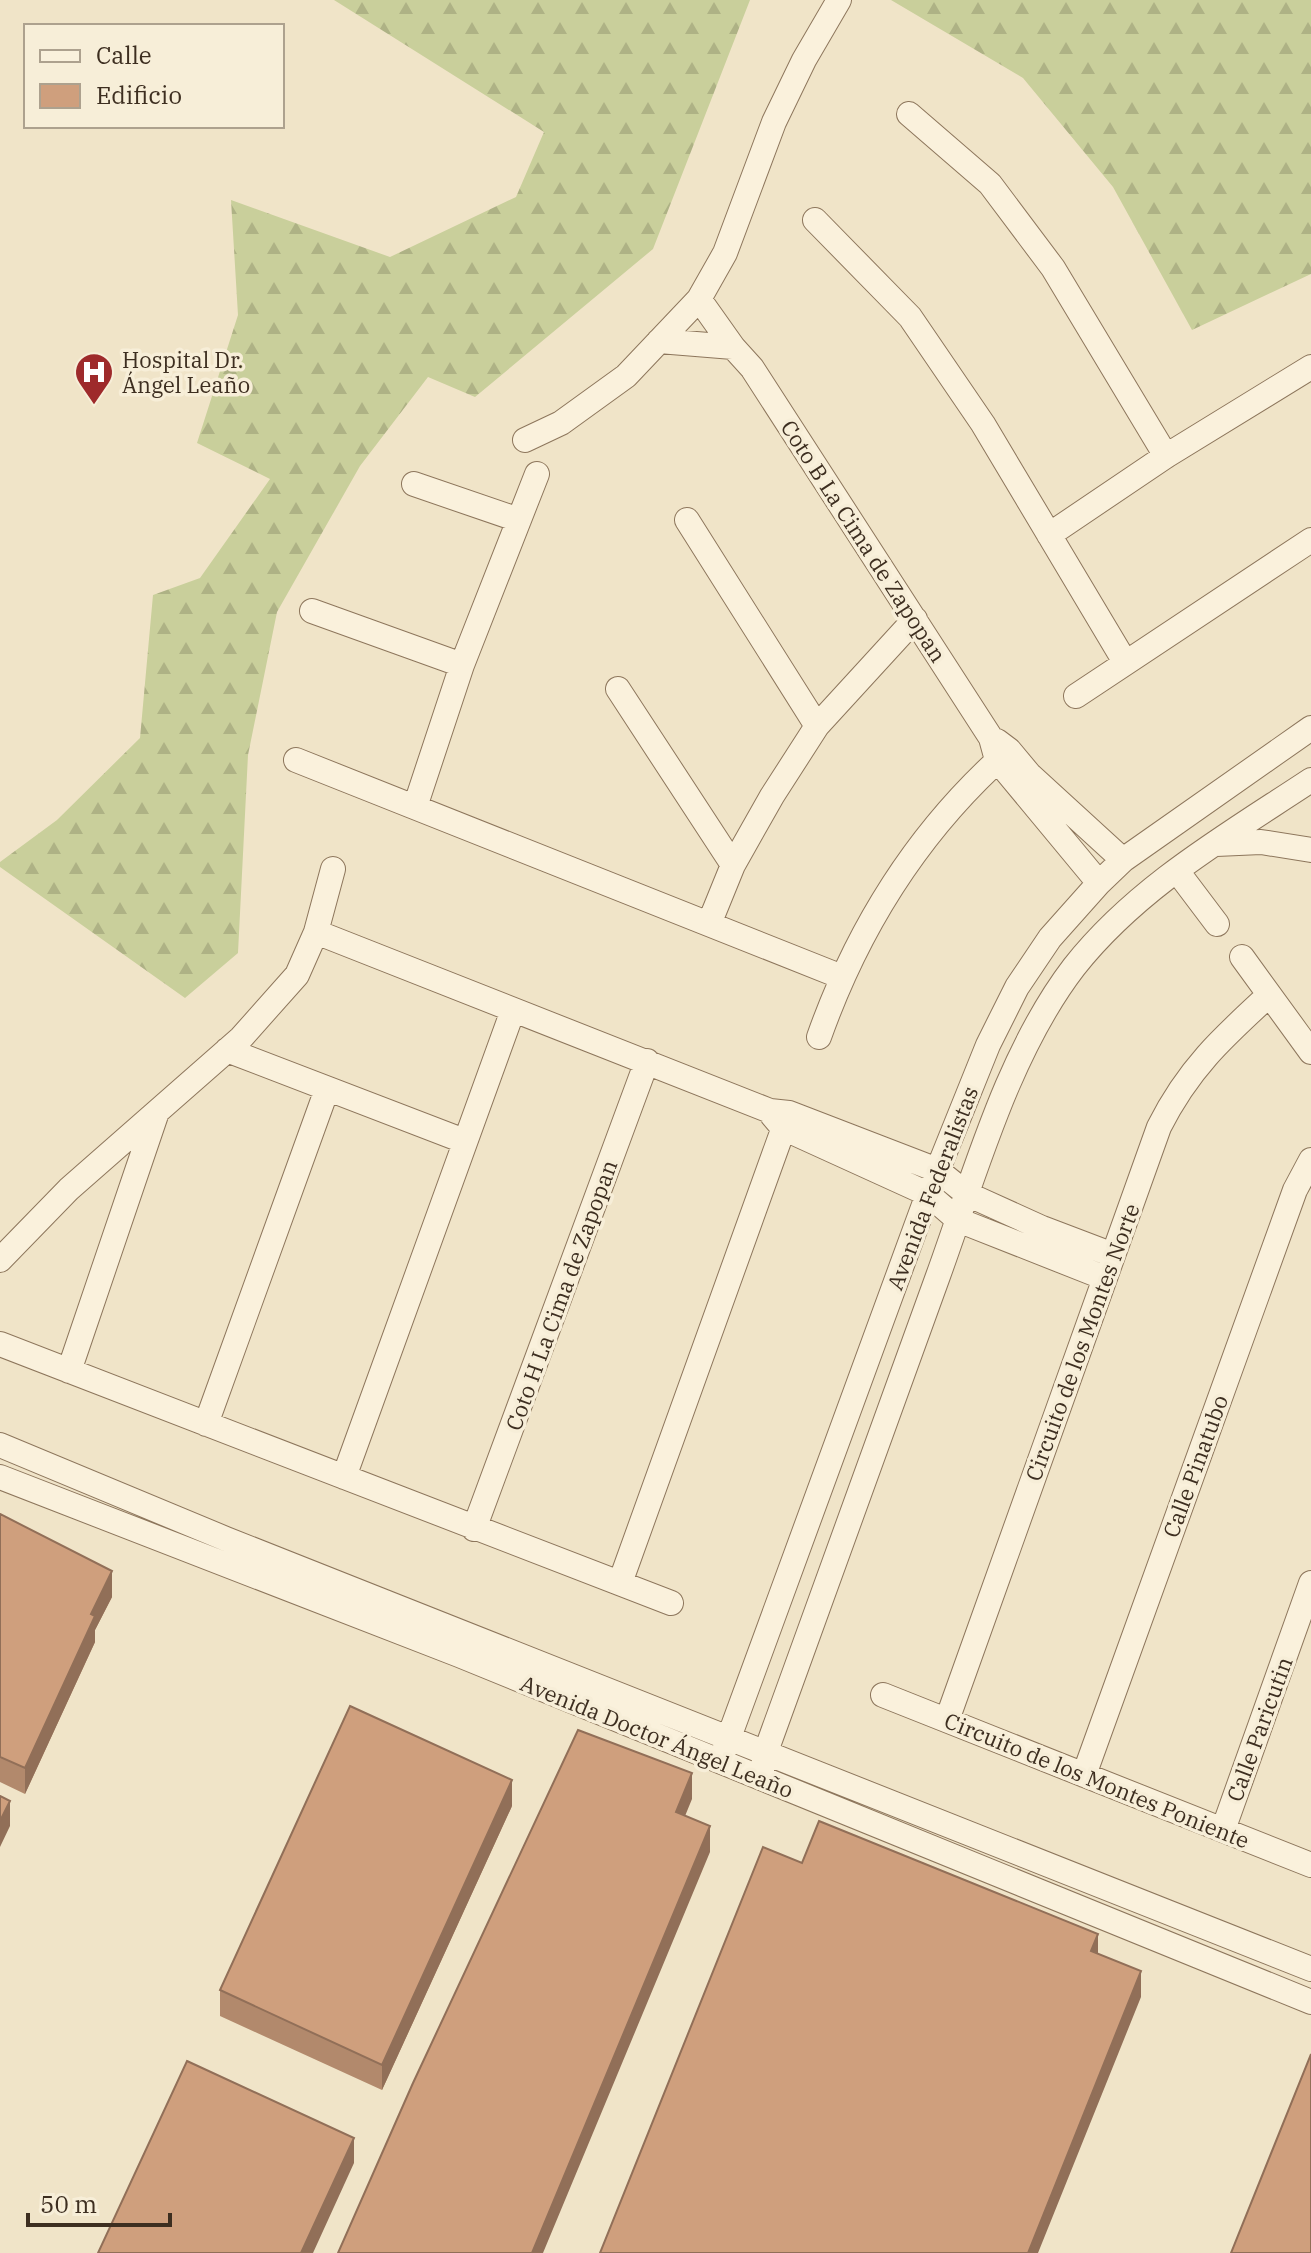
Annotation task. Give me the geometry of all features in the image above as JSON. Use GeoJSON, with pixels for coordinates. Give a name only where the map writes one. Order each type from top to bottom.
{"type":"FeatureCollection","features":[{"type":"Feature","properties":{"kind":"street"},"geometry":{"type":"LineString","coordinates":[[525,440],[561,423],[626,376],[699,299],[725,253],[774,122],[804,60],[839,0]]}},
{"type":"Feature","properties":{"kind":"street"},"geometry":{"type":"LineString","coordinates":[[909,114],[990,184],[1053,268],[1166,456]]}},
{"type":"Feature","properties":{"kind":"street"},"geometry":{"type":"LineString","coordinates":[[815,220],[910,317],[983,424],[1125,662]]}},
{"type":"Feature","properties":{"kind":"street","name":"Coto B La Cima de Zapopan"},"geometry":{"type":"LineString","coordinates":[[699,299],[752,368],[999,749],[1099,883]]}},
{"type":"Feature","properties":{"kind":"street"},"geometry":{"type":"LineString","coordinates":[[659,341],[733,347]]}},
{"type":"Feature","properties":{"kind":"street"},"geometry":{"type":"LineString","coordinates":[[1049,535],[1166,456],[1311,367]]}},
{"type":"Feature","properties":{"kind":"street"},"geometry":{"type":"LineString","coordinates":[[415,807],[462,665],[537,474]]}},
{"type":"Feature","properties":{"kind":"street"},"geometry":{"type":"LineString","coordinates":[[414,484],[519,520]]}},
{"type":"Feature","properties":{"kind":"street"},"geometry":{"type":"LineString","coordinates":[[687,520],[817,726]]}},
{"type":"Feature","properties":{"kind":"street"},"geometry":{"type":"LineString","coordinates":[[1076,696],[1311,540]]}},
{"type":"Feature","properties":{"kind":"street"},"geometry":{"type":"LineString","coordinates":[[312,611],[462,665]]}},
{"type":"Feature","properties":{"kind":"street"},"geometry":{"type":"LineString","coordinates":[[709,924],[733,865],[817,726],[915,619]]}},
{"type":"Feature","properties":{"kind":"street"},"geometry":{"type":"LineString","coordinates":[[618,689],[733,865]]}},
{"type":"Feature","properties":{"kind":"street","name":"Avenida Federalistas"},"geometry":{"type":"LineString","coordinates":[[720,1763],[937,1170],[988,1045],[1017,987],[1050,938],[1123,860],[1311,728]]}},
{"type":"Feature","properties":{"kind":"street"},"geometry":{"type":"LineString","coordinates":[[1282,748],[1310,782]]}},
{"type":"Feature","properties":{"kind":"street"},"geometry":{"type":"LineString","coordinates":[[819,1037],[861,936],[908,860],[999,749]]}},
{"type":"Feature","properties":{"kind":"street","name":"Coto B La Cima de Zapopan"},"geometry":{"type":"LineString","coordinates":[[999,749],[1123,860]]}},
{"type":"Feature","properties":{"kind":"street"},"geometry":{"type":"LineString","coordinates":[[296,760],[842,977]]}},
{"type":"Feature","properties":{"kind":"street","name":"Avenida Federalistas"},"geometry":{"type":"LineString","coordinates":[[761,1779],[765,1753],[967,1194],[1015,1067],[1048,1005],[1075,966],[1127,910],[1214,844],[1310,782]]}},
{"type":"Feature","properties":{"kind":"street"},"geometry":{"type":"LineString","coordinates":[[1214,844],[1261,842],[1311,850]]}},
{"type":"Feature","properties":{"kind":"street"},"geometry":{"type":"LineString","coordinates":[[0,1260],[69,1189],[241,1038],[297,975],[316,932],[333,869]]}},
{"type":"Feature","properties":{"kind":"street"},"geometry":{"type":"LineString","coordinates":[[1177,871],[1217,924]]}},
{"type":"Feature","properties":{"kind":"street"},"geometry":{"type":"LineString","coordinates":[[316,932],[647,1061],[780,1117],[937,1170],[967,1194],[1113,1255]]}},
{"type":"Feature","properties":{"kind":"street"},"geometry":{"type":"LineString","coordinates":[[1242,957],[1311,1052]]}},
{"type":"Feature","properties":{"kind":"street","name":"Circuito de los Montes Norte"},"geometry":{"type":"LineString","coordinates":[[947,1720],[1159,1127],[1169,1106],[1205,1055],[1269,995]]}},
{"type":"Feature","properties":{"kind":"street"},"geometry":{"type":"LineString","coordinates":[[344,1477],[513,1010]]}},
{"type":"Feature","properties":{"kind":"street"},"geometry":{"type":"LineString","coordinates":[[227,1050],[464,1141]]}},
{"type":"Feature","properties":{"kind":"street","name":"Coto H La Cima de Zapopan"},"geometry":{"type":"LineString","coordinates":[[474,1529],[647,1061]]}},
{"type":"Feature","properties":{"kind":"street"},"geometry":{"type":"LineString","coordinates":[[206,1424],[327,1089]]}},
{"type":"Feature","properties":{"kind":"street"},"geometry":{"type":"LineString","coordinates":[[69,1371],[158,1111]]}},
{"type":"Feature","properties":{"kind":"street"},"geometry":{"type":"LineString","coordinates":[[780,1117],[928,1194],[958,1220],[1105,1278]]}},
{"type":"Feature","properties":{"kind":"street"},"geometry":{"type":"LineString","coordinates":[[620,1583],[780,1117]]}},
{"type":"Feature","properties":{"kind":"street","name":"Calle Pinatubo"},"geometry":{"type":"LineString","coordinates":[[1084,1775],[1295,1190],[1311,1160]]}},
{"type":"Feature","properties":{"kind":"street"},"geometry":{"type":"LineString","coordinates":[[1018,1245],[1026,1221]]}},
{"type":"Feature","properties":{"kind":"street"},"geometry":{"type":"LineString","coordinates":[[0,1344],[671,1603]]}},
{"type":"Feature","properties":{"kind":"street","name":"Avenida Doctor Ángel Leaño"},"geometry":{"type":"LineString","coordinates":[[0,1445],[241,1545],[1311,1969]]}},
{"type":"Feature","properties":{"kind":"street","name":"Avenida Doctor Ángel Leaño"},"geometry":{"type":"LineString","coordinates":[[0,1477],[459,1655],[1311,2002]]}},
{"type":"Feature","properties":{"kind":"street","name":"Calle Paricutin"},"geometry":{"type":"LineString","coordinates":[[1223,1830],[1311,1583]]}},
{"type":"Feature","properties":{"kind":"street","name":"Circuito de los Montes Poniente"},"geometry":{"type":"LineString","coordinates":[[883,1695],[1311,1865]]}},
{"type":"Feature","properties":{"kind":"street"},"geometry":{"type":"LineString","coordinates":[[978,1867],[988,1840]]}},
{"type":"Feature","properties":{"kind":"green space"},"geometry":{"type":"Polygon","coordinates":[[[334,0],[750,0],[653,249],[475,397],[428,377],[360,466],[277,612],[248,755],[238,953],[185,998],[0,867],[0,862],[57,820],[140,738],[153,595],[200,578],[270,479],[197,443],[238,315],[231,200],[390,257],[516,197],[544,132],[334,0]]]}},
{"type":"Feature","properties":{"kind":"green space"},"geometry":{"type":"Polygon","coordinates":[[[891,0],[1311,0],[1311,274],[1192,330],[1113,187],[1023,78],[891,0]]]}},
{"type":"Feature","properties":{"kind":"building"},"geometry":{"type":"Polygon","coordinates":[[[0,1514],[112,1571],[91,1614],[95,1616],[25,1768],[0,1757],[0,1514]]]}},
{"type":"Feature","properties":{"kind":"building"},"geometry":{"type":"Polygon","coordinates":[[[350,1706],[512,1780],[382,2065],[220,1990],[350,1706]]]}},
{"type":"Feature","properties":{"kind":"building"},"geometry":{"type":"Polygon","coordinates":[[[578,1730],[692,1773],[676,1812],[710,1826],[532,2253],[338,2253],[413,2083],[578,1730]]]}},
{"type":"Feature","properties":{"kind":"building"},"geometry":{"type":"Polygon","coordinates":[[[0,1796],[10,1801],[0,1821],[0,1796]]]}},
{"type":"Feature","properties":{"kind":"building"},"geometry":{"type":"Polygon","coordinates":[[[819,1821],[1098,1934],[1091,1951],[1141,1971],[1028,2253],[600,2253],[763,1847],[802,1863],[819,1821]]]}},
{"type":"Feature","properties":{"kind":"building"},"geometry":{"type":"Polygon","coordinates":[[[1311,2054],[1311,2253],[1231,2253],[1311,2054]]]}},
{"type":"Feature","properties":{"kind":"building"},"geometry":{"type":"Polygon","coordinates":[[[187,2061],[354,2138],[301,2253],[98,2253],[187,2061]]]}},
{"type":"Feature","properties":{"kind":"place","name":"Hospital Dr. Ángel Leaño"},"geometry":{"type":"Point","coordinates":[94,406]}}]}
